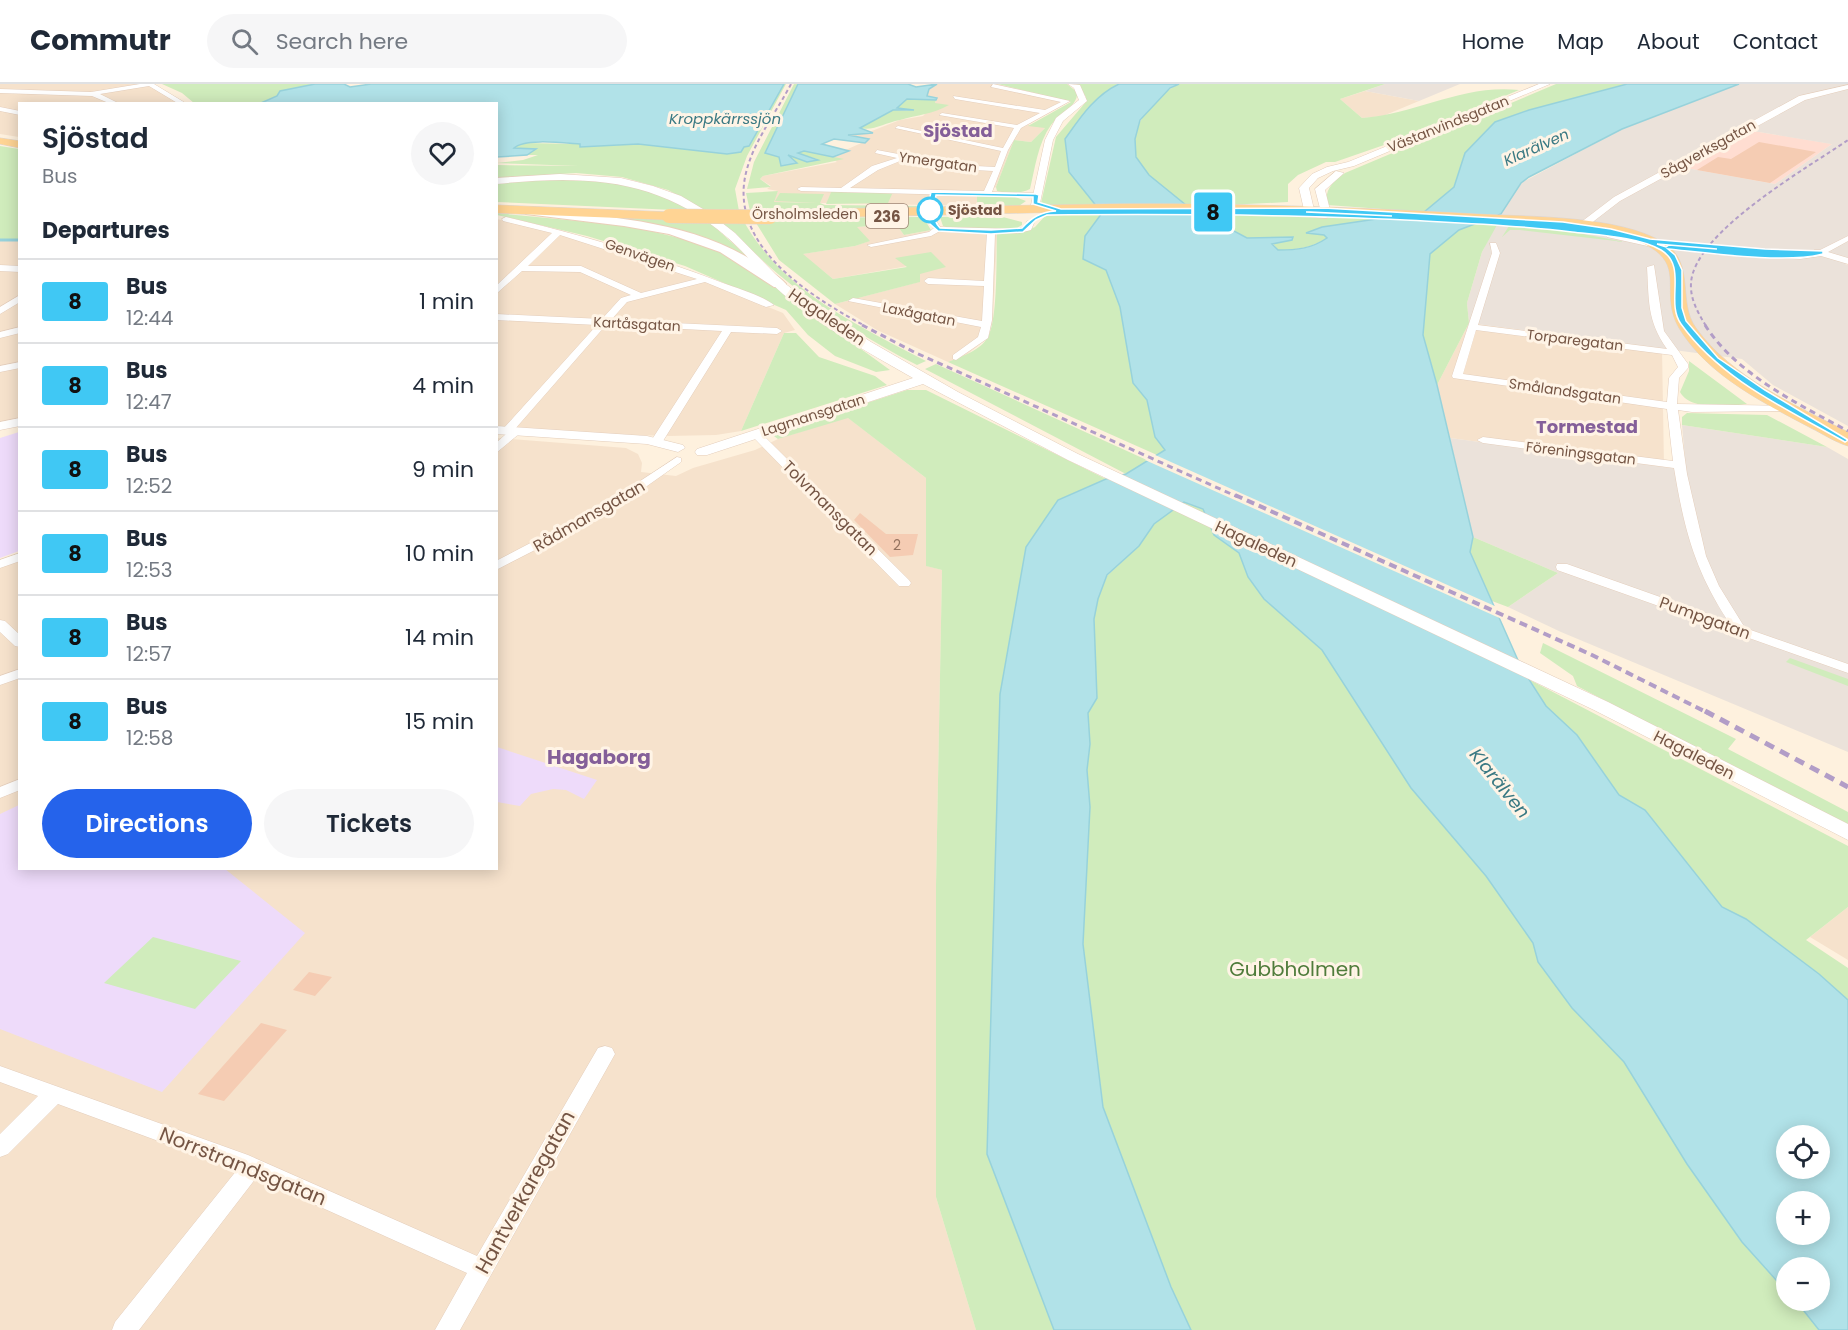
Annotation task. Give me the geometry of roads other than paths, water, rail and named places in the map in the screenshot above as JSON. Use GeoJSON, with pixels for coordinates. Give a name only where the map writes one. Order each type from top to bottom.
{"type":"FeatureCollection","features":[{"type":"Feature","properties":{"kind":"main road"},"geometry":{"type":"LineString","coordinates":[[0,139],[18,140]]}},
{"type":"Feature","properties":{"kind":"main road"},"geometry":{"type":"LineString","coordinates":[[0,139],[18,144]]}},
{"type":"Feature","properties":{"kind":"main road"},"geometry":{"type":"LineString","coordinates":[[1036,199],[1053,212],[1030,223],[1011,213],[1036,199]]}},
{"type":"Feature","properties":{"kind":"main road"},"geometry":{"type":"LineString","coordinates":[[503,209],[639,226],[680,234],[729,252],[779,284]]}},
{"type":"Feature","properties":{"kind":"main road","name":"Örsholmsleden"},"geometry":{"type":"LineString","coordinates":[[503,209],[768,216],[1087,211],[1309,211],[1377,213],[1579,228]]}},
{"type":"Feature","properties":{"kind":"main road","name":"Örsholmsleden"},"geometry":{"type":"LineString","coordinates":[[1325,212],[1359,216],[1523,223]]}},
{"type":"Feature","properties":{"kind":"main road","name":"236"},"geometry":{"type":"LineString","coordinates":[[1579,228],[1640,245],[1660,258],[1665,268],[1671,321],[1689,348],[1726,379],[1848,440]]}},
{"type":"Feature","properties":{"kind":"main road","name":"236"},"geometry":{"type":"LineString","coordinates":[[1579,228],[1655,244]]}},
{"type":"Feature","properties":{"kind":"main road"},"geometry":{"type":"LineString","coordinates":[[1655,244],[1672,255],[1678,270]]}},
{"type":"Feature","properties":{"kind":"main road","name":"236"},"geometry":{"type":"LineString","coordinates":[[1678,270],[1678,308],[1688,330],[1721,364],[1782,408],[1848,449]]}},
{"type":"Feature","properties":{"kind":"street"},"geometry":{"type":"LineString","coordinates":[[0,91],[94,93],[150,84],[181,102]]}},
{"type":"Feature","properties":{"kind":"street"},"geometry":{"type":"LineString","coordinates":[[801,189],[845,188],[987,194],[1036,199],[1048,140],[1059,120],[1083,101],[1072,84]]}},
{"type":"Feature","properties":{"kind":"street","name":"Västanvindsgatan"},"geometry":{"type":"LineString","coordinates":[[1309,211],[1305,188],[1315,176],[1351,164],[1546,84]]}},
{"type":"Feature","properties":{"kind":"street"},"geometry":{"type":"LineString","coordinates":[[84,86],[113,102]]}},
{"type":"Feature","properties":{"kind":"street"},"geometry":{"type":"LineString","coordinates":[[987,194],[1005,150],[1018,127],[1067,101],[993,86]]}},
{"type":"Feature","properties":{"kind":"street","name":"Sågverksgatan"},"geometry":{"type":"LineString","coordinates":[[1579,228],[1617,199],[1802,98],[1848,87]]}},
{"type":"Feature","properties":{"kind":"street"},"geometry":{"type":"LineString","coordinates":[[955,97],[1046,112]]}},
{"type":"Feature","properties":{"kind":"street"},"geometry":{"type":"LineString","coordinates":[[0,109],[18,113]]}},
{"type":"Feature","properties":{"kind":"street"},"geometry":{"type":"LineString","coordinates":[[942,115],[1018,127]]}},
{"type":"Feature","properties":{"kind":"street"},"geometry":{"type":"LineString","coordinates":[[898,128],[1005,150]]}},
{"type":"Feature","properties":{"kind":"street","name":"Ymergatan"},"geometry":{"type":"LineString","coordinates":[[877,152],[957,168],[998,169]]}},
{"type":"Feature","properties":{"kind":"street"},"geometry":{"type":"LineString","coordinates":[[845,188],[875,168],[904,158]]}},
{"type":"Feature","properties":{"kind":"street","name":"Västanvindsgatan"},"geometry":{"type":"LineString","coordinates":[[1325,212],[1320,189],[1351,164]]}},
{"type":"Feature","properties":{"kind":"street","name":"Hagaleden"},"geometry":{"type":"LineString","coordinates":[[498,181],[585,176],[621,179],[653,187],[677,197],[709,216],[731,234],[779,284],[839,327],[924,379],[1073,457],[1600,706],[1848,833]]}},
{"type":"Feature","properties":{"kind":"street"},"geometry":{"type":"LineString","coordinates":[[933,193],[930,213],[938,229]]}},
{"type":"Feature","properties":{"kind":"street","name":"Genvägen"},"geometry":{"type":"LineString","coordinates":[[503,209],[559,231],[630,250],[769,305]]}},
{"type":"Feature","properties":{"kind":"street"},"geometry":{"type":"LineString","coordinates":[[871,245],[931,234],[938,229],[1019,231],[1028,228],[1030,223]]}},
{"type":"Feature","properties":{"kind":"street"},"geometry":{"type":"LineString","coordinates":[[498,289],[559,231]]}},
{"type":"Feature","properties":{"kind":"street"},"geometry":{"type":"LineString","coordinates":[[956,357],[983,338],[986,325],[991,232]]}},
{"type":"Feature","properties":{"kind":"street"},"geometry":{"type":"LineString","coordinates":[[1610,235],[1677,248],[1776,256],[1808,256],[1848,238]]}},
{"type":"Feature","properties":{"kind":"street"},"geometry":{"type":"LineString","coordinates":[[1655,244],[1820,252],[1848,261]]}},
{"type":"Feature","properties":{"kind":"street"},"geometry":{"type":"LineString","coordinates":[[1474,327],[1496,253],[1493,245]]}},
{"type":"Feature","properties":{"kind":"street"},"geometry":{"type":"LineString","coordinates":[[1677,248],[1683,260],[1678,270]]}},
{"type":"Feature","properties":{"kind":"street"},"geometry":{"type":"LineString","coordinates":[[521,267],[581,269],[640,296]]}},
{"type":"Feature","properties":{"kind":"street"},"geometry":{"type":"LineString","coordinates":[[1651,267],[1654,313],[1659,331],[1676,353],[1683,368],[1674,379],[1673,406],[1679,465],[1691,529],[1705,571],[1740,630]]}},
{"type":"Feature","properties":{"kind":"street"},"geometry":{"type":"LineString","coordinates":[[0,268],[18,269]]}},
{"type":"Feature","properties":{"kind":"street"},"geometry":{"type":"LineString","coordinates":[[498,446],[506,431],[624,300],[708,279]]}},
{"type":"Feature","properties":{"kind":"street"},"geometry":{"type":"LineString","coordinates":[[928,281],[989,284]]}},
{"type":"Feature","properties":{"kind":"street"},"geometry":{"type":"LineString","coordinates":[[0,311],[18,299]]}},
{"type":"Feature","properties":{"kind":"street","name":"Laxågatan"},"geometry":{"type":"LineString","coordinates":[[853,301],[986,325]]}},
{"type":"Feature","properties":{"kind":"street","name":"Kartåsgatan"},"geometry":{"type":"LineString","coordinates":[[498,317],[777,331]]}},
{"type":"Feature","properties":{"kind":"street","name":"Smålandsgatan"},"geometry":{"type":"LineString","coordinates":[[1474,327],[1457,376],[1673,406],[1721,410],[1782,408]]}},
{"type":"Feature","properties":{"kind":"street","name":"Torparegatan"},"geometry":{"type":"LineString","coordinates":[[1474,327],[1676,353]]}},
{"type":"Feature","properties":{"kind":"street"},"geometry":{"type":"LineString","coordinates":[[657,441],[729,328]]}},
{"type":"Feature","properties":{"kind":"street"},"geometry":{"type":"LineString","coordinates":[[0,335],[18,330]]}},
{"type":"Feature","properties":{"kind":"street"},"geometry":{"type":"LineString","coordinates":[[0,358],[4,368]]}},
{"type":"Feature","properties":{"kind":"street","name":"Lagmansgatan"},"geometry":{"type":"LineString","coordinates":[[506,431],[657,441],[677,454],[692,447],[702,452],[924,379]]}},
{"type":"Feature","properties":{"kind":"street"},"geometry":{"type":"LineString","coordinates":[[0,426],[18,422]]}},
{"type":"Feature","properties":{"kind":"street","name":"Tolvmansgatan"},"geometry":{"type":"LineString","coordinates":[[756,434],[904,583]]}},
{"type":"Feature","properties":{"kind":"street","name":"Föreningsgatan"},"geometry":{"type":"LineString","coordinates":[[1483,440],[1679,465]]}},
{"type":"Feature","properties":{"kind":"street","name":"Rådmansgatan"},"geometry":{"type":"LineString","coordinates":[[498,565],[609,507],[677,454]]}},
{"type":"Feature","properties":{"kind":"street"},"geometry":{"type":"LineString","coordinates":[[0,564],[18,558]]}},
{"type":"Feature","properties":{"kind":"street","name":"Pumpgatan"},"geometry":{"type":"LineString","coordinates":[[1562,567],[1848,669]]}},
{"type":"Feature","properties":{"kind":"street"},"geometry":{"type":"LineString","coordinates":[[0,624],[18,641]]}},
{"type":"Feature","properties":{"kind":"street"},"geometry":{"type":"LineString","coordinates":[[0,681],[18,674]]}},
{"type":"Feature","properties":{"kind":"street","name":"Hagaleden"},"geometry":{"type":"LineString","coordinates":[[1746,782],[1848,840]]}},
{"type":"Feature","properties":{"kind":"street"},"geometry":{"type":"LineString","coordinates":[[0,794],[18,785]]}},
{"type":"Feature","properties":{"kind":"street","name":"Hantverkaregatan"},"geometry":{"type":"LineString","coordinates":[[447,1330],[605,1054]]}},
{"type":"Feature","properties":{"kind":"street","name":"Norrstrandsgatan"},"geometry":{"type":"LineString","coordinates":[[0,1074],[252,1167],[482,1269]]}},
{"type":"Feature","properties":{"kind":"street"},"geometry":{"type":"LineString","coordinates":[[0,1148],[55,1093]]}},
{"type":"Feature","properties":{"kind":"street"},"geometry":{"type":"LineString","coordinates":[[124,1330],[252,1167]]}},
{"type":"Feature","properties":{"kind":"water","name":"Kroppkärrssjön"},"geometry":{"type":"Polygon","coordinates":[[[315,84],[344,84],[350,87],[371,84],[784,84],[749,146],[744,147],[741,152],[727,154],[638,144],[580,147],[580,144],[545,142],[526,143],[514,148],[536,149],[527,155],[498,157],[498,102],[263,102],[277,96],[280,91],[315,84]]]}},
{"type":"Feature","properties":{"kind":"water"},"geometry":{"type":"Polygon","coordinates":[[[798,84],[908,84],[916,87],[937,84],[929,89],[927,96],[937,98],[936,100],[907,99],[897,108],[914,110],[893,110],[860,128],[873,133],[848,135],[869,139],[865,143],[834,139],[822,144],[849,151],[833,157],[804,151],[798,153],[818,160],[807,162],[788,155],[797,163],[781,166],[779,157],[765,153],[798,84]]]}},
{"type":"Feature","properties":{"kind":"water","name":"Klarälven"},"geometry":{"type":"Polygon","coordinates":[[[1119,84],[1179,84],[1170,88],[1140,120],[1135,139],[1136,157],[1149,175],[1207,222],[1219,223],[1247,238],[1293,237],[1292,240],[1272,244],[1278,250],[1291,250],[1315,245],[1327,238],[1324,235],[1306,233],[1322,227],[1424,212],[1454,187],[1465,153],[1495,122],[1529,110],[1627,84],[1739,84],[1622,129],[1529,177],[1521,183],[1501,214],[1459,230],[1430,254],[1423,335],[1473,537],[1470,552],[1521,667],[1546,706],[1577,735],[1619,795],[1645,810],[1722,907],[1746,919],[1819,974],[1848,1000],[1848,1330],[1819,1330],[1804,1311],[1830,1311],[1830,1257],[1776,1257],[1776,1280],[1742,1242],[1687,1164],[1624,1062],[1572,1008],[1538,962],[1533,943],[1486,876],[1411,788],[1322,650],[1264,599],[1248,577],[1239,553],[1214,535],[1203,509],[1184,502],[1154,524],[1139,546],[1107,575],[1098,599],[1094,619],[1097,698],[1088,713],[1090,744],[1087,770],[1090,807],[1083,944],[1103,1107],[1171,1287],[1191,1330],[1054,1330],[987,1154],[1000,694],[1026,547],[1058,500],[1106,479],[1126,474],[1165,450],[1155,437],[1147,400],[1133,383],[1120,307],[1106,270],[1083,259],[1085,236],[1102,213],[1069,172],[1065,139],[1076,123],[1103,94],[1119,84]]]}},
{"type":"Feature","properties":{"kind":"waterway"},"geometry":{"type":"LineString","coordinates":[[0,240],[18,240]]}},
{"type":"Feature","properties":{"kind":"railway"},"geometry":{"type":"LineString","coordinates":[[791,84],[763,132],[751,158],[744,184],[745,208],[753,231],[766,251],[783,270],[802,287],[865,326]]}},
{"type":"Feature","properties":{"kind":"railway"},"geometry":{"type":"LineString","coordinates":[[1706,326],[1693,300],[1691,283],[1697,263],[1711,243],[1756,202],[1848,140]]}},
{"type":"Feature","properties":{"kind":"railway"},"geometry":{"type":"LineString","coordinates":[[862,325],[914,352],[1238,497]]}},
{"type":"Feature","properties":{"kind":"railway"},"geometry":{"type":"LineString","coordinates":[[1705,325],[1718,343],[1751,373],[1789,399],[1848,431]]}},
{"type":"Feature","properties":{"kind":"railway"},"geometry":{"type":"LineString","coordinates":[[1235,495],[1592,655],[1708,713]]}},
{"type":"Feature","properties":{"kind":"railway"},"geometry":{"type":"LineString","coordinates":[[1705,711],[1848,787]]}},
{"type":"Feature","properties":{"kind":"place","name":"Sjöstad"},"geometry":{"type":"Point","coordinates":[930,210]}},
{"type":"Feature","properties":{"kind":"district","name":"Sjöstad"},"geometry":{"type":"Point","coordinates":[958,130]}},
{"type":"Feature","properties":{"kind":"district","name":"Tormestad"},"geometry":{"type":"Point","coordinates":[1587,426]}},
{"type":"Feature","properties":{"kind":"district","name":"Hagaborg"},"geometry":{"type":"Point","coordinates":[599,757]}},
{"type":"Feature","properties":{"kind":"park label","name":"Gubbholmen"},"geometry":{"type":"Point","coordinates":[1295,969]}}]}
